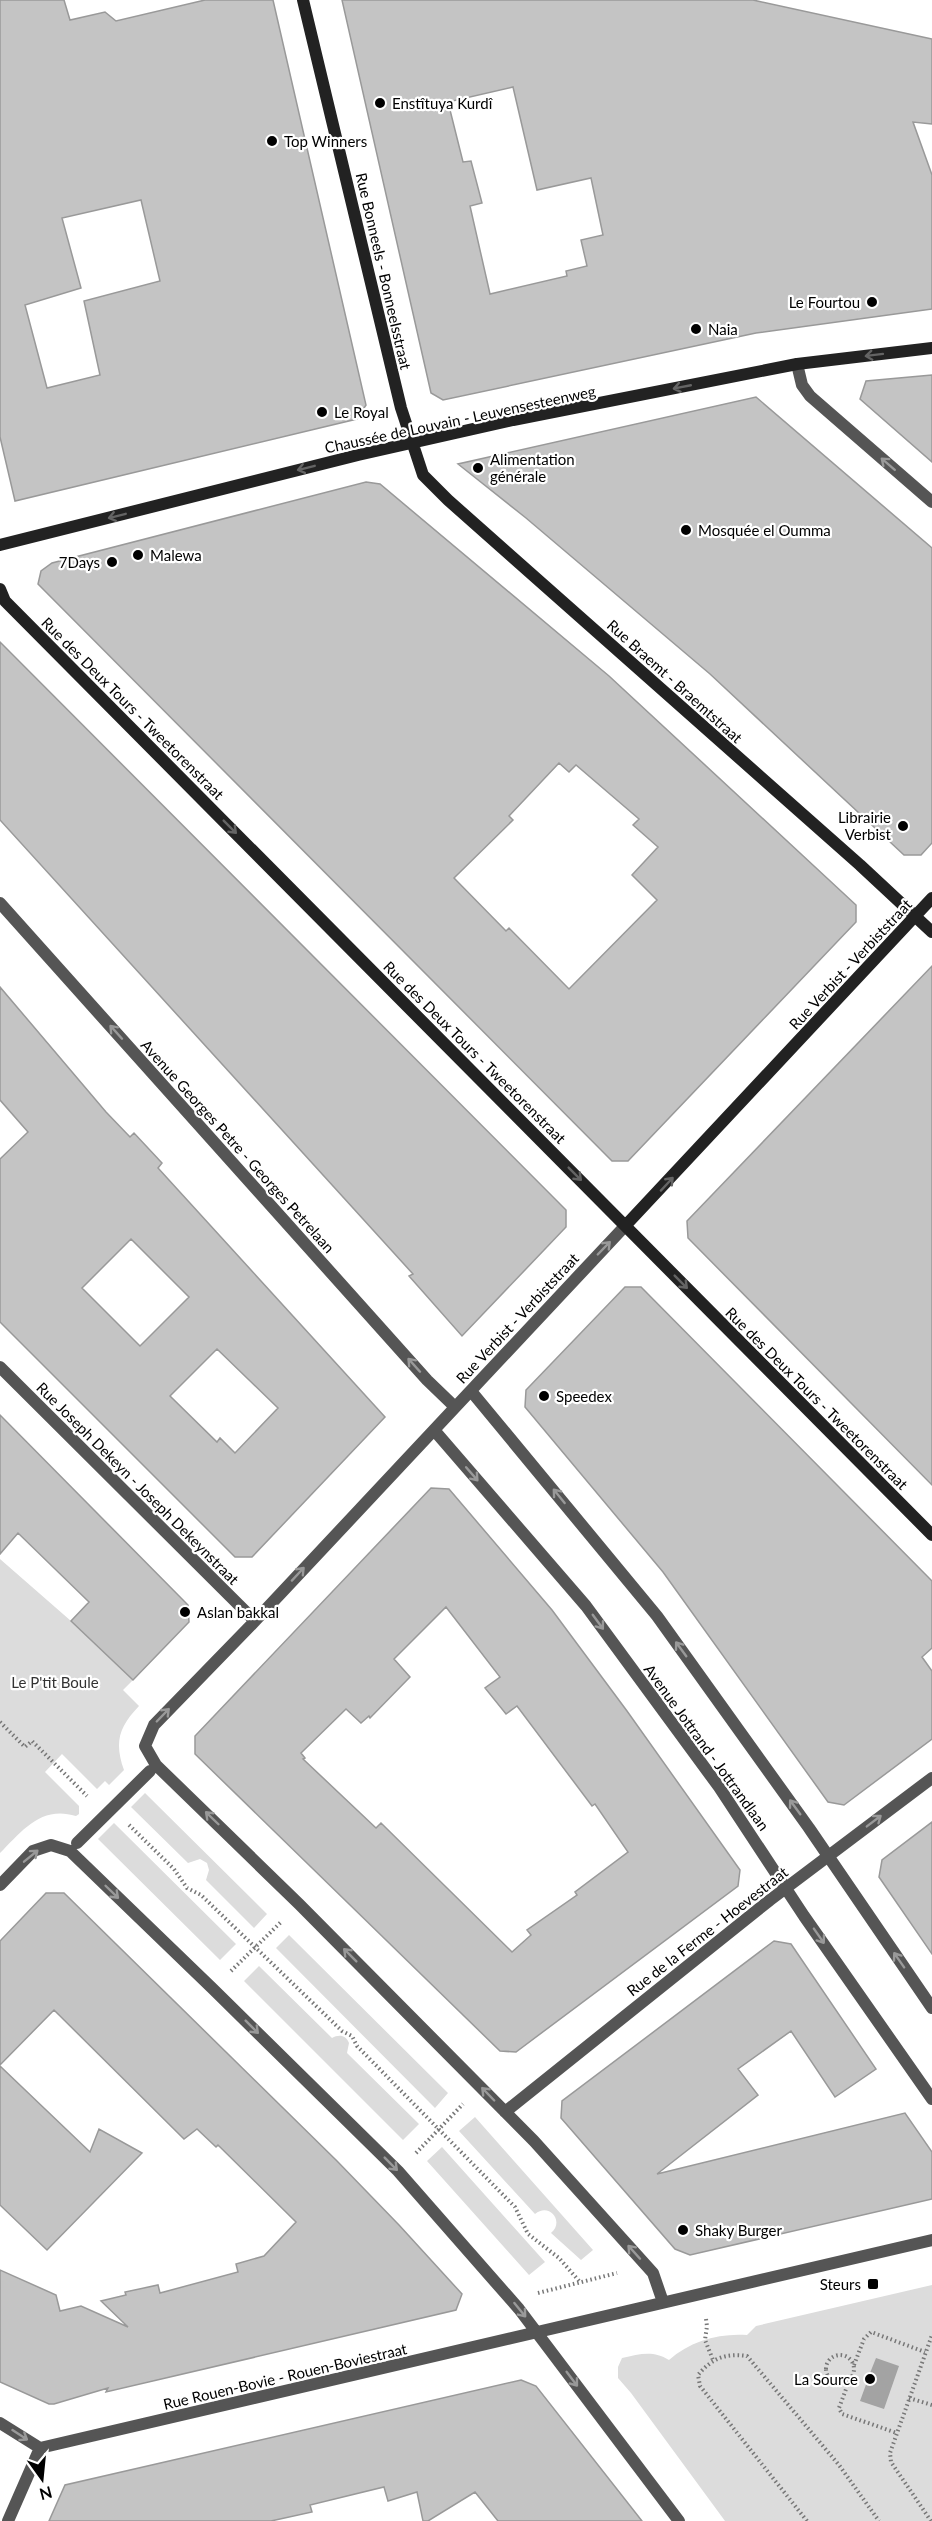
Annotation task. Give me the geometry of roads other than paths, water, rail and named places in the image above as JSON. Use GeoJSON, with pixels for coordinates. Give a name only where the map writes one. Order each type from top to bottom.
{"type":"FeatureCollection","features":[{"type":"Feature","properties":{"kind":"main road","name":"Rue Bonneels - Bonneelsstraat"},"geometry":{"type":"LineString","coordinates":[[303,0],[401,408],[412,442]]}},
{"type":"Feature","properties":{"kind":"main road","name":"Chaussée de Louvain - Leuvensesteenweg"},"geometry":{"type":"LineString","coordinates":[[0,545],[412,442],[797,364],[932,348]]}},
{"type":"Feature","properties":{"kind":"main road","name":"Rue Braemt - Braemtstraat"},"geometry":{"type":"LineString","coordinates":[[412,442],[423,475],[448,500],[932,932]]}},
{"type":"Feature","properties":{"kind":"main road","name":"Rue des Deux Tours - Tweetorenstraat"},"geometry":{"type":"LineString","coordinates":[[0,589],[5,601],[932,1535]]}},
{"type":"Feature","properties":{"kind":"main road","name":"Rue Verbist - Verbiststraat"},"geometry":{"type":"LineString","coordinates":[[626,1225],[932,898]]}},
{"type":"Feature","properties":{"kind":"street"},"geometry":{"type":"LineString","coordinates":[[797,364],[802,385],[810,396],[932,502]]}},
{"type":"Feature","properties":{"kind":"street","name":"Avenue Georges Petre - Georges Petrelaan"},"geometry":{"type":"LineString","coordinates":[[0,903],[427,1380],[455,1407]]}},
{"type":"Feature","properties":{"kind":"street","name":"Rue Verbist - Verbiststraat"},"geometry":{"type":"LineString","coordinates":[[153,1768],[145,1746],[154,1725],[255,1621],[626,1225]]}},
{"type":"Feature","properties":{"kind":"street","name":"Rue Joseph Dekeyn - Joseph Dekeynstraat"},"geometry":{"type":"LineString","coordinates":[[0,1367],[255,1621]]}},
{"type":"Feature","properties":{"kind":"street"},"geometry":{"type":"LineString","coordinates":[[471,1391],[657,1616],[932,2008]]}},
{"type":"Feature","properties":{"kind":"street","name":"Avenue Jottrand - Jottrandlaan"},"geometry":{"type":"LineString","coordinates":[[434,1430],[586,1606],[719,1787],[932,2099]]}},
{"type":"Feature","properties":{"kind":"street"},"geometry":{"type":"LineString","coordinates":[[74,1847],[153,1768],[299,1904],[534,2141],[653,2273],[663,2302]]}},
{"type":"Feature","properties":{"kind":"street","name":"Rue de la Ferme - Hoevestraat"},"geometry":{"type":"LineString","coordinates":[[505,2112],[787,1887],[932,1778]]}},
{"type":"Feature","properties":{"kind":"street"},"geometry":{"type":"LineString","coordinates":[[0,1885],[33,1851],[51,1845],[74,1847],[398,2171],[511,2300],[679,2521]]}},
{"type":"Feature","properties":{"kind":"street","name":"Rue Rouen-Bovie - Rouen-Boviestraat"},"geometry":{"type":"LineString","coordinates":[[40,2448],[932,2240]]}},
{"type":"Feature","properties":{"kind":"street"},"geometry":{"type":"LineString","coordinates":[[0,2423],[40,2448],[8,2521]]}},
{"type":"Feature","properties":{"kind":"place","name":"Enstîtuya Kurdî"},"geometry":{"type":"Point","coordinates":[380,103]}},
{"type":"Feature","properties":{"kind":"place","name":"Top Winners"},"geometry":{"type":"Point","coordinates":[272,141]}},
{"type":"Feature","properties":{"kind":"place","name":"Le Fourtou"},"geometry":{"type":"Point","coordinates":[872,302]}},
{"type":"Feature","properties":{"kind":"place","name":"Naia"},"geometry":{"type":"Point","coordinates":[696,329]}},
{"type":"Feature","properties":{"kind":"place","name":"Le Royal"},"geometry":{"type":"Point","coordinates":[322,412]}},
{"type":"Feature","properties":{"kind":"place","name":"Alimentation générale"},"geometry":{"type":"Point","coordinates":[478,468]}},
{"type":"Feature","properties":{"kind":"place","name":"Mosquée el Oumma"},"geometry":{"type":"Point","coordinates":[686,530]}},
{"type":"Feature","properties":{"kind":"place","name":"Malewa"},"geometry":{"type":"Point","coordinates":[138,555]}},
{"type":"Feature","properties":{"kind":"place","name":"7Days"},"geometry":{"type":"Point","coordinates":[112,562]}},
{"type":"Feature","properties":{"kind":"place","name":"Librairie Verbist"},"geometry":{"type":"Point","coordinates":[903,826]}},
{"type":"Feature","properties":{"kind":"place","name":"Speedex"},"geometry":{"type":"Point","coordinates":[544,1396]}},
{"type":"Feature","properties":{"kind":"place","name":"Aslan bakkal"},"geometry":{"type":"Point","coordinates":[185,1612]}},
{"type":"Feature","properties":{"kind":"place","name":"Shaky Burger"},"geometry":{"type":"Point","coordinates":[683,2230]}},
{"type":"Feature","properties":{"kind":"place","name":"Steurs"},"geometry":{"type":"Point","coordinates":[873,2284]}},
{"type":"Feature","properties":{"kind":"place","name":"La Source"},"geometry":{"type":"Point","coordinates":[870,2379]}},
{"type":"Feature","properties":{"kind":"park label","name":"Le P'tit Boule"},"geometry":{"type":"Point","coordinates":[55,1682]}}]}
